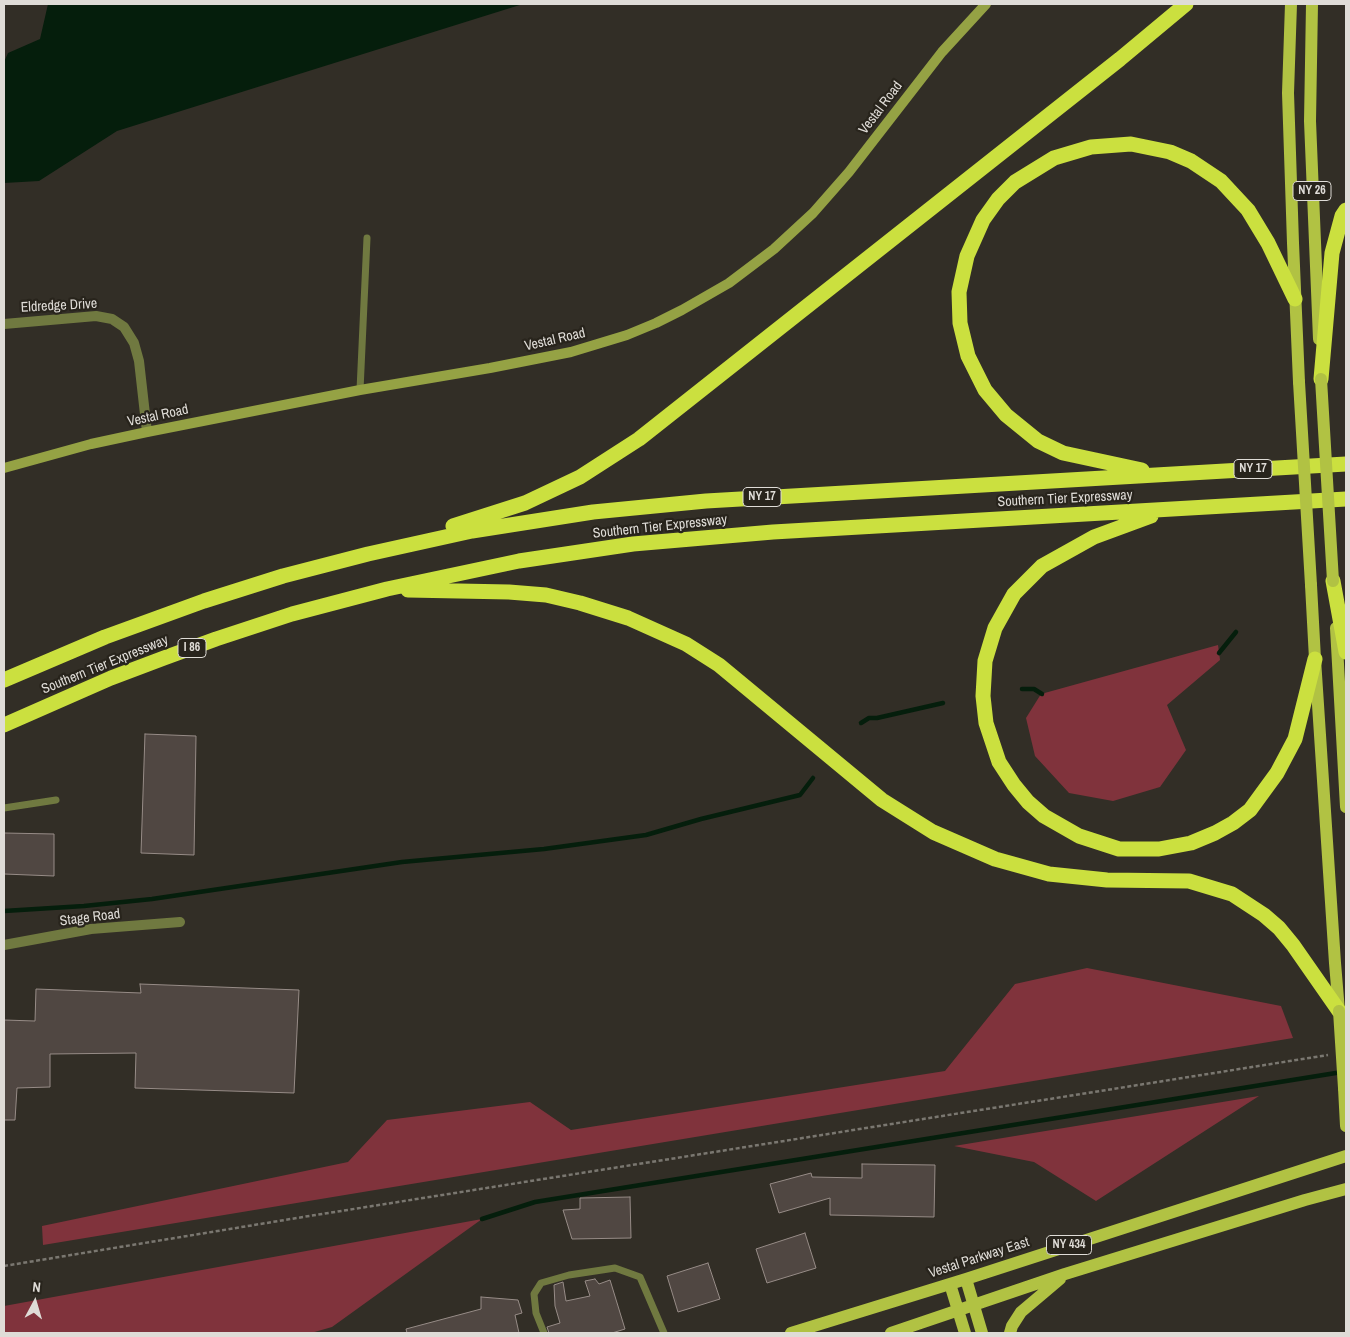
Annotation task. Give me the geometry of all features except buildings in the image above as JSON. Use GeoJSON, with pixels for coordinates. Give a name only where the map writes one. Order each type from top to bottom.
{"type":"FeatureCollection","features":[{"type":"Feature","properties":{"kind":"highway"},"geometry":{"type":"LineString","coordinates":[[368,554],[524,503],[580,477],[639,439],[1120,59],[1186,4]]}},
{"type":"Feature","properties":{"kind":"highway"},"geometry":{"type":"LineString","coordinates":[[1160,474],[1063,453],[1038,441],[1006,415],[985,390],[968,356],[960,323],[959,292],[968,256],[983,220],[998,199],[1015,182],[1054,158],[1091,146],[1132,144],[1170,152],[1191,161],[1221,182],[1248,210],[1268,242],[1295,299]]}},
{"type":"Feature","properties":{"kind":"highway"},"geometry":{"type":"LineString","coordinates":[[1321,379],[1332,253],[1342,216],[1346,210]]}},
{"type":"Feature","properties":{"kind":"highway","name":"Southern Tier Expressway"},"geometry":{"type":"LineString","coordinates":[[4,680],[105,637],[204,601],[283,576],[368,554],[472,531],[593,512],[706,501],[1346,464]]}},
{"type":"Feature","properties":{"kind":"highway","name":"Southern Tier Expressway"},"geometry":{"type":"LineString","coordinates":[[4,726],[111,678],[216,639],[292,614],[387,589],[519,561],[633,544],[773,532],[1346,499]]}},
{"type":"Feature","properties":{"kind":"highway"},"geometry":{"type":"LineString","coordinates":[[1165,510],[1094,537],[1042,566],[1014,594],[995,628],[985,661],[983,696],[986,723],[999,762],[1028,802],[1044,816],[1079,836],[1119,849],[1159,849],[1190,843],[1215,834],[1250,810],[1277,773],[1295,739],[1315,660]]}},
{"type":"Feature","properties":{"kind":"highway"},"geometry":{"type":"LineString","coordinates":[[1333,581],[1346,652]]}},
{"type":"Feature","properties":{"kind":"highway"},"geometry":{"type":"LineString","coordinates":[[387,589],[509,592],[546,595],[628,618],[686,644],[720,666],[882,800],[933,832],[995,859],[1050,874],[1107,880],[1189,881],[1232,894],[1264,915],[1279,928],[1339,1011]]}},
{"type":"Feature","properties":{"kind":"main road","name":"NY 26"},"geometry":{"type":"LineString","coordinates":[[1291,4],[1288,93],[1299,382],[1334,963],[1346,1126]]}},
{"type":"Feature","properties":{"kind":"main road","name":"NY 26"},"geometry":{"type":"LineString","coordinates":[[1312,4],[1310,122],[1314,240],[1346,807]]}},
{"type":"Feature","properties":{"kind":"main road","name":"Vestal Parkway East"},"geometry":{"type":"LineString","coordinates":[[791,1333],[950,1284],[1346,1156]]}},
{"type":"Feature","properties":{"kind":"main road","name":"NY 434"},"geometry":{"type":"LineString","coordinates":[[890,1333],[1065,1274],[1346,1189]]}},
{"type":"Feature","properties":{"kind":"main road"},"geometry":{"type":"LineString","coordinates":[[1010,1333],[1021,1312],[1065,1274]]}},
{"type":"Feature","properties":{"kind":"main road"},"geometry":{"type":"LineString","coordinates":[[966,1278],[982,1333]]}},
{"type":"Feature","properties":{"kind":"main road"},"geometry":{"type":"LineString","coordinates":[[950,1284],[965,1333]]}},
{"type":"Feature","properties":{"kind":"street","name":"Vestal Road"},"geometry":{"type":"LineString","coordinates":[[4,468],[91,444],[147,432],[360,390],[571,352],[627,335],[656,322],[710,295],[750,268],[813,213],[849,172],[942,52],[986,4]]}},
{"type":"Feature","properties":{"kind":"street","name":"Eldredge Drive"},"geometry":{"type":"LineString","coordinates":[[4,324],[96,316],[112,319],[124,327],[134,343],[139,361],[147,432]]}},
{"type":"Feature","properties":{"kind":"street","name":"Stage Road"},"geometry":{"type":"LineString","coordinates":[[4,945],[91,929],[180,922]]}},
{"type":"Feature","properties":{"kind":"lane"},"geometry":{"type":"LineString","coordinates":[[360,390],[367,238]]}},
{"type":"Feature","properties":{"kind":"lane"},"geometry":{"type":"LineString","coordinates":[[4,808],[56,800]]}},
{"type":"Feature","properties":{"kind":"lane"},"geometry":{"type":"LineString","coordinates":[[544,1333],[536,1313],[534,1294],[541,1284],[569,1276],[615,1268],[640,1277],[664,1333]]}},
{"type":"Feature","properties":{"kind":"path"},"geometry":{"type":"LineString","coordinates":[[4,1266],[1336,1054]]}},
{"type":"Feature","properties":{"kind":"shaded area"},"geometry":{"type":"Polygon","coordinates":[[[48,4],[523,4],[117,131],[39,181],[4,183],[4,62],[8,53],[40,39],[48,4]]]}},
{"type":"Feature","properties":{"kind":"shaded area"},"geometry":{"type":"Polygon","coordinates":[[[1218,645],[1220,660],[1167,705],[1186,750],[1160,787],[1113,801],[1069,793],[1035,756],[1026,718],[1041,694],[1218,645]]]}},
{"type":"Feature","properties":{"kind":"shaded area"},"geometry":{"type":"Polygon","coordinates":[[[1087,968],[1281,1006],[1293,1038],[43,1245],[42,1226],[348,1162],[387,1120],[530,1102],[571,1130],[945,1071],[1015,984],[1087,968]]]}},
{"type":"Feature","properties":{"kind":"shaded area"},"geometry":{"type":"Polygon","coordinates":[[[1259,1096],[1096,1201],[1034,1162],[954,1146],[1259,1096]]]}},
{"type":"Feature","properties":{"kind":"shaded area"},"geometry":{"type":"Polygon","coordinates":[[[482,1219],[332,1327],[311,1333],[4,1333],[4,1306],[482,1219]]]}},
{"type":"Feature","properties":{"kind":"waterway"},"geometry":{"type":"LineString","coordinates":[[1219,653],[1236,632]]}},
{"type":"Feature","properties":{"kind":"waterway"},"geometry":{"type":"LineString","coordinates":[[1022,689],[1034,689],[1042,694]]}},
{"type":"Feature","properties":{"kind":"waterway"},"geometry":{"type":"LineString","coordinates":[[861,723],[869,718],[877,718],[943,703]]}},
{"type":"Feature","properties":{"kind":"waterway"},"geometry":{"type":"LineString","coordinates":[[4,911],[152,899],[402,862],[544,849],[646,835],[701,819],[800,795],[813,778]]}},
{"type":"Feature","properties":{"kind":"waterway"},"geometry":{"type":"LineString","coordinates":[[482,1219],[535,1202],[1342,1072]]}}]}
